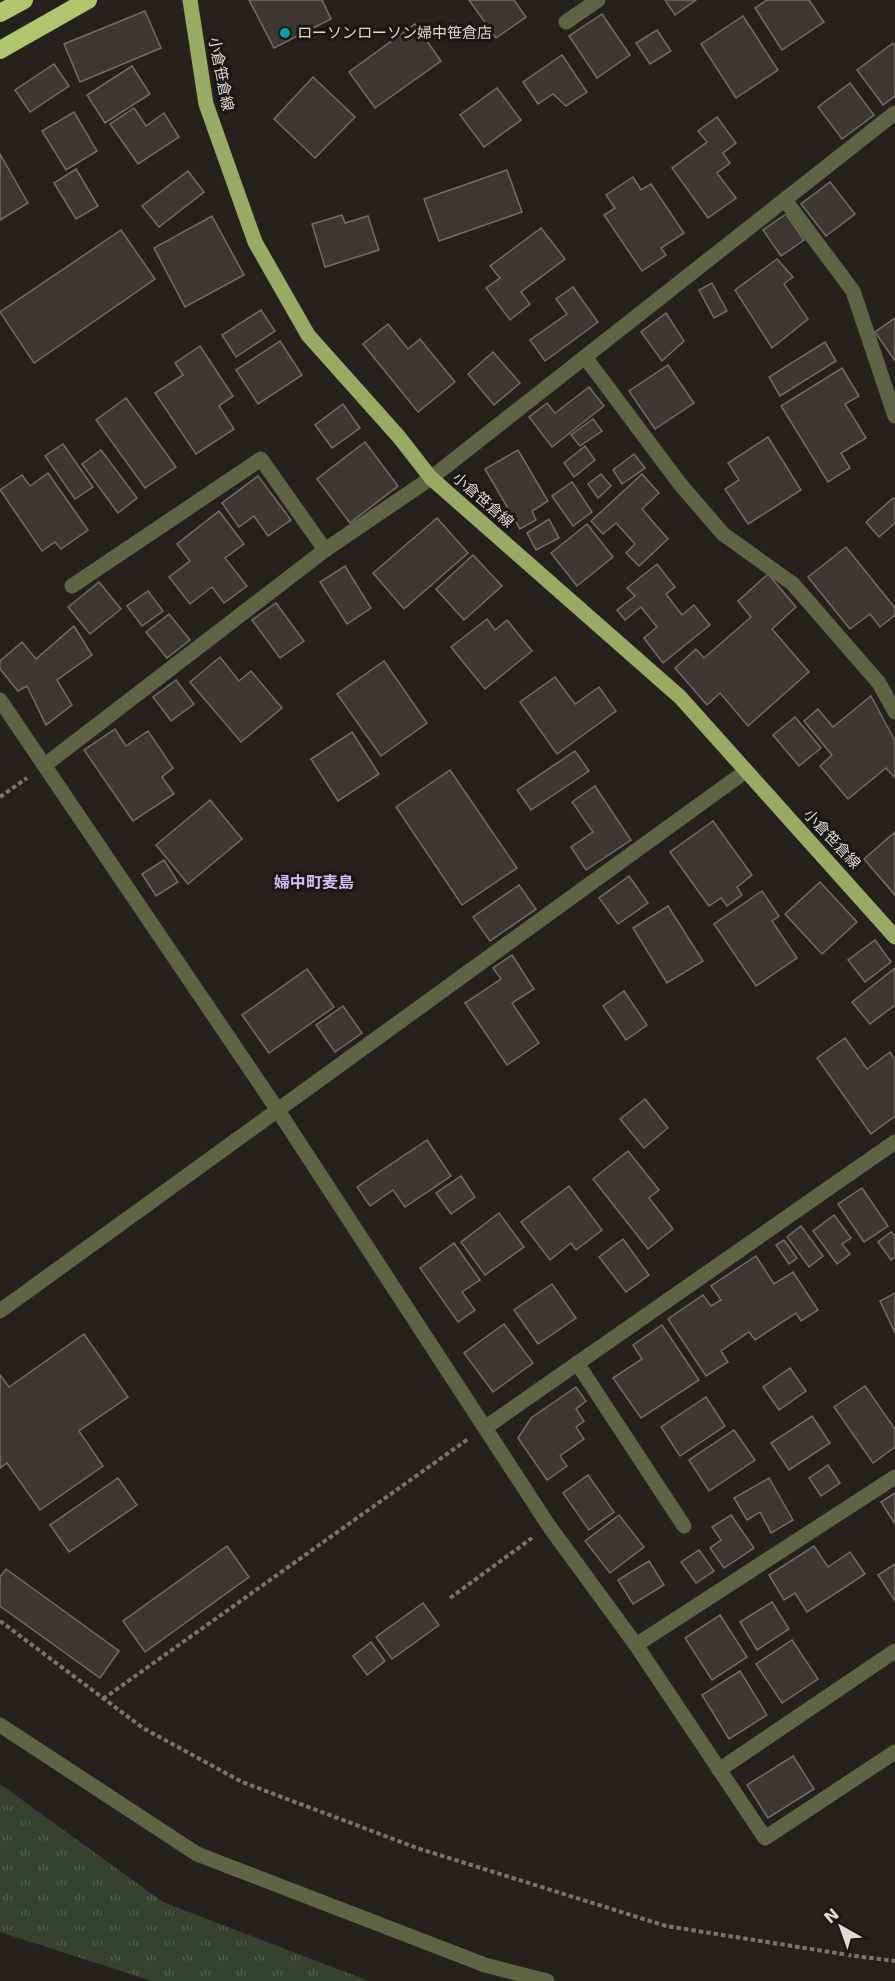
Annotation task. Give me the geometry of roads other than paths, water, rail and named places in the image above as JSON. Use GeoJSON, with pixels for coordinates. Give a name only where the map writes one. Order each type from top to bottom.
{"type":"FeatureCollection","features":[{"type":"Feature","properties":{"kind":"highway"},"geometry":{"type":"LineString","coordinates":[[0,13],[24,0]]}},
{"type":"Feature","properties":{"kind":"highway"},"geometry":{"type":"LineString","coordinates":[[0,50],[88,0]]}},
{"type":"Feature","properties":{"kind":"main road","name":"小倉笹倉線"},"geometry":{"type":"LineString","coordinates":[[190,0],[206,104],[255,242],[308,335],[399,437],[431,478],[680,697],[895,937]]}},
{"type":"Feature","properties":{"kind":"street"},"geometry":{"type":"LineString","coordinates":[[566,22],[598,0]]}},
{"type":"Feature","properties":{"kind":"street"},"geometry":{"type":"LineString","coordinates":[[45,765],[325,550],[431,478],[895,113]]}},
{"type":"Feature","properties":{"kind":"street"},"geometry":{"type":"LineString","coordinates":[[784,200],[853,291],[895,416]]}},
{"type":"Feature","properties":{"kind":"street"},"geometry":{"type":"LineString","coordinates":[[585,357],[694,501],[723,534],[793,584],[879,683],[895,712]]}},
{"type":"Feature","properties":{"kind":"street"},"geometry":{"type":"LineString","coordinates":[[72,586],[261,459],[325,550]]}},
{"type":"Feature","properties":{"kind":"street"},"geometry":{"type":"LineString","coordinates":[[0,700],[277,1109],[549,1526],[636,1645],[765,1838],[895,1752]]}},
{"type":"Feature","properties":{"kind":"street"},"geometry":{"type":"LineString","coordinates":[[0,1311],[746,771]]}},
{"type":"Feature","properties":{"kind":"street"},"geometry":{"type":"LineString","coordinates":[[486,1427],[895,1142]]}},
{"type":"Feature","properties":{"kind":"street"},"geometry":{"type":"LineString","coordinates":[[577,1363],[684,1526]]}},
{"type":"Feature","properties":{"kind":"street"},"geometry":{"type":"LineString","coordinates":[[636,1645],[895,1477]]}},
{"type":"Feature","properties":{"kind":"street"},"geometry":{"type":"LineString","coordinates":[[719,1770],[895,1651]]}},
{"type":"Feature","properties":{"kind":"street"},"geometry":{"type":"LineString","coordinates":[[0,1725],[197,1854],[485,1965],[547,1981]]}},
{"type":"Feature","properties":{"kind":"place","name":"ローソンローソン婦中笹倉店"},"geometry":{"type":"Point","coordinates":[285,33]}},
{"type":"Feature","properties":{"kind":"district","name":"婦中町麦島"},"geometry":{"type":"Point","coordinates":[314,882]}}]}
